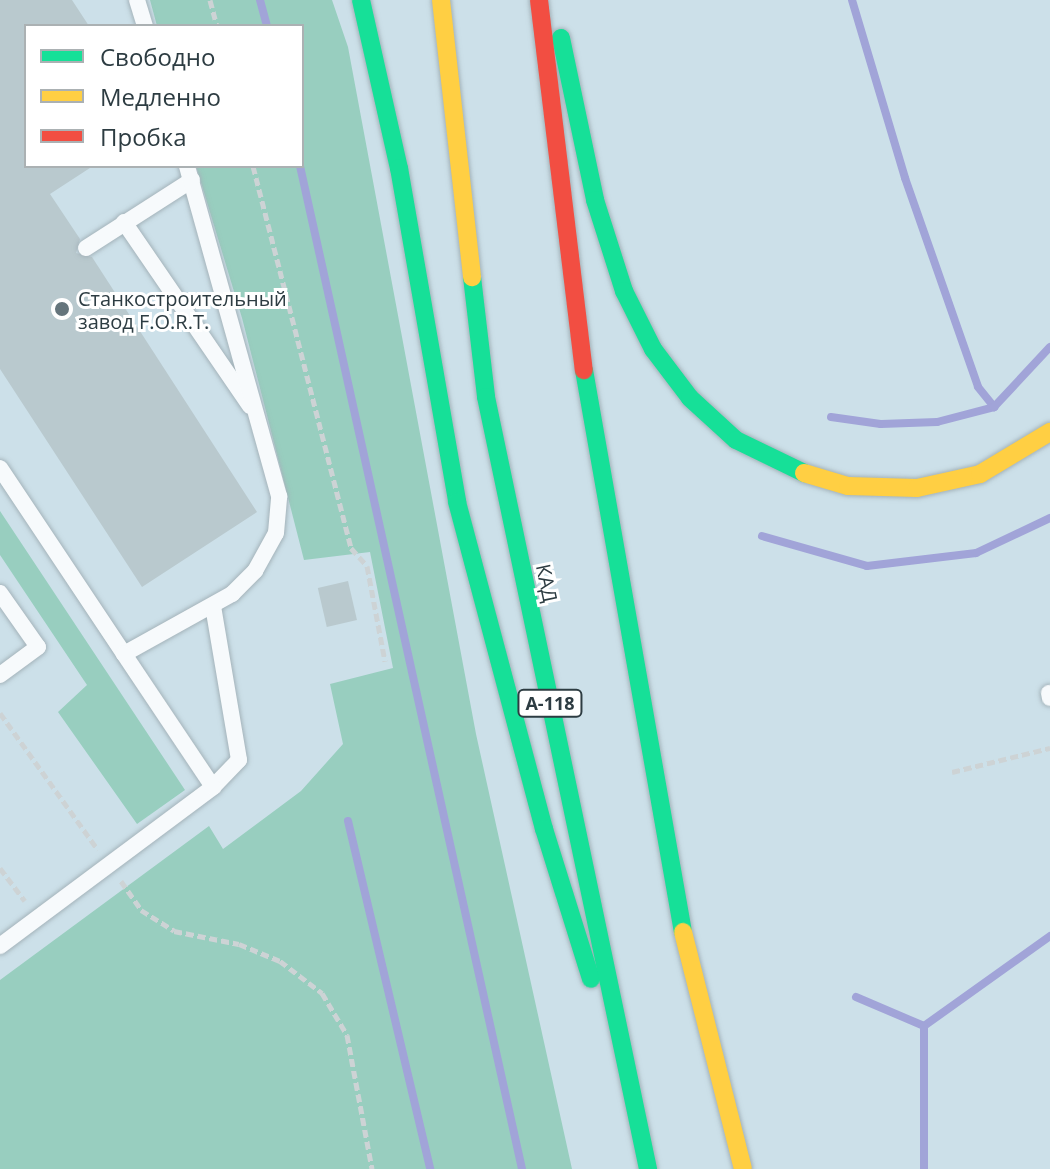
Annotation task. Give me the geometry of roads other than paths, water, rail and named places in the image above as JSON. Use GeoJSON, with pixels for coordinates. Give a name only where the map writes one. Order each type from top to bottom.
{"type":"FeatureCollection","features":[{"type":"Feature","properties":{"kind":"main road"},"geometry":{"type":"LineString","coordinates":[[361,0],[399,168],[457,502],[544,829],[643,1147]]}},
{"type":"Feature","properties":{"kind":"main road","name":"КАД"},"geometry":{"type":"LineString","coordinates":[[441,0],[486,397],[648,1169]]}},
{"type":"Feature","properties":{"kind":"main road"},"geometry":{"type":"LineString","coordinates":[[539,0],[591,427],[685,946],[743,1169]]}},
{"type":"Feature","properties":{"kind":"main road"},"geometry":{"type":"LineString","coordinates":[[553,0],[595,200],[624,291],[653,349],[690,398],[736,440],[794,470],[848,486],[917,488],[980,474],[1050,432]]}},
{"type":"Feature","properties":{"kind":"lane"},"geometry":{"type":"LineString","coordinates":[[137,0],[144,24]]}},
{"type":"Feature","properties":{"kind":"lane"},"geometry":{"type":"LineString","coordinates":[[86,248],[190,173],[279,496],[276,533],[255,571],[213,606],[124,654]]}},
{"type":"Feature","properties":{"kind":"lane"},"geometry":{"type":"LineString","coordinates":[[124,222],[258,419]]}},
{"type":"Feature","properties":{"kind":"lane"},"geometry":{"type":"LineString","coordinates":[[0,468],[213,787]]}},
{"type":"Feature","properties":{"kind":"lane"},"geometry":{"type":"LineString","coordinates":[[0,593],[38,647],[0,675]]}},
{"type":"Feature","properties":{"kind":"lane"},"geometry":{"type":"LineString","coordinates":[[0,946],[213,787],[239,760],[213,606]]}},
{"type":"Feature","properties":{"kind":"waterway"},"geometry":{"type":"LineString","coordinates":[[260,0],[266,24]]}},
{"type":"Feature","properties":{"kind":"waterway"},"geometry":{"type":"LineString","coordinates":[[852,0],[905,178],[978,387],[994,407]]}},
{"type":"Feature","properties":{"kind":"waterway"},"geometry":{"type":"LineString","coordinates":[[300,168],[522,1169]]}},
{"type":"Feature","properties":{"kind":"waterway"},"geometry":{"type":"LineString","coordinates":[[831,417],[881,424],[937,422],[994,407],[1050,347]]}},
{"type":"Feature","properties":{"kind":"waterway"},"geometry":{"type":"LineString","coordinates":[[762,536],[867,566],[976,553],[1050,518]]}},
{"type":"Feature","properties":{"kind":"waterway"},"geometry":{"type":"LineString","coordinates":[[348,821],[430,1169]]}},
{"type":"Feature","properties":{"kind":"waterway"},"geometry":{"type":"LineString","coordinates":[[856,997],[924,1026],[1050,936]]}},
{"type":"Feature","properties":{"kind":"waterway"},"geometry":{"type":"LineString","coordinates":[[924,1026],[924,1169]]}},
{"type":"Feature","properties":{"kind":"place","name":"Станкостроительный завод F.O.R.T."},"geometry":{"type":"Point","coordinates":[62,309]}}]}
